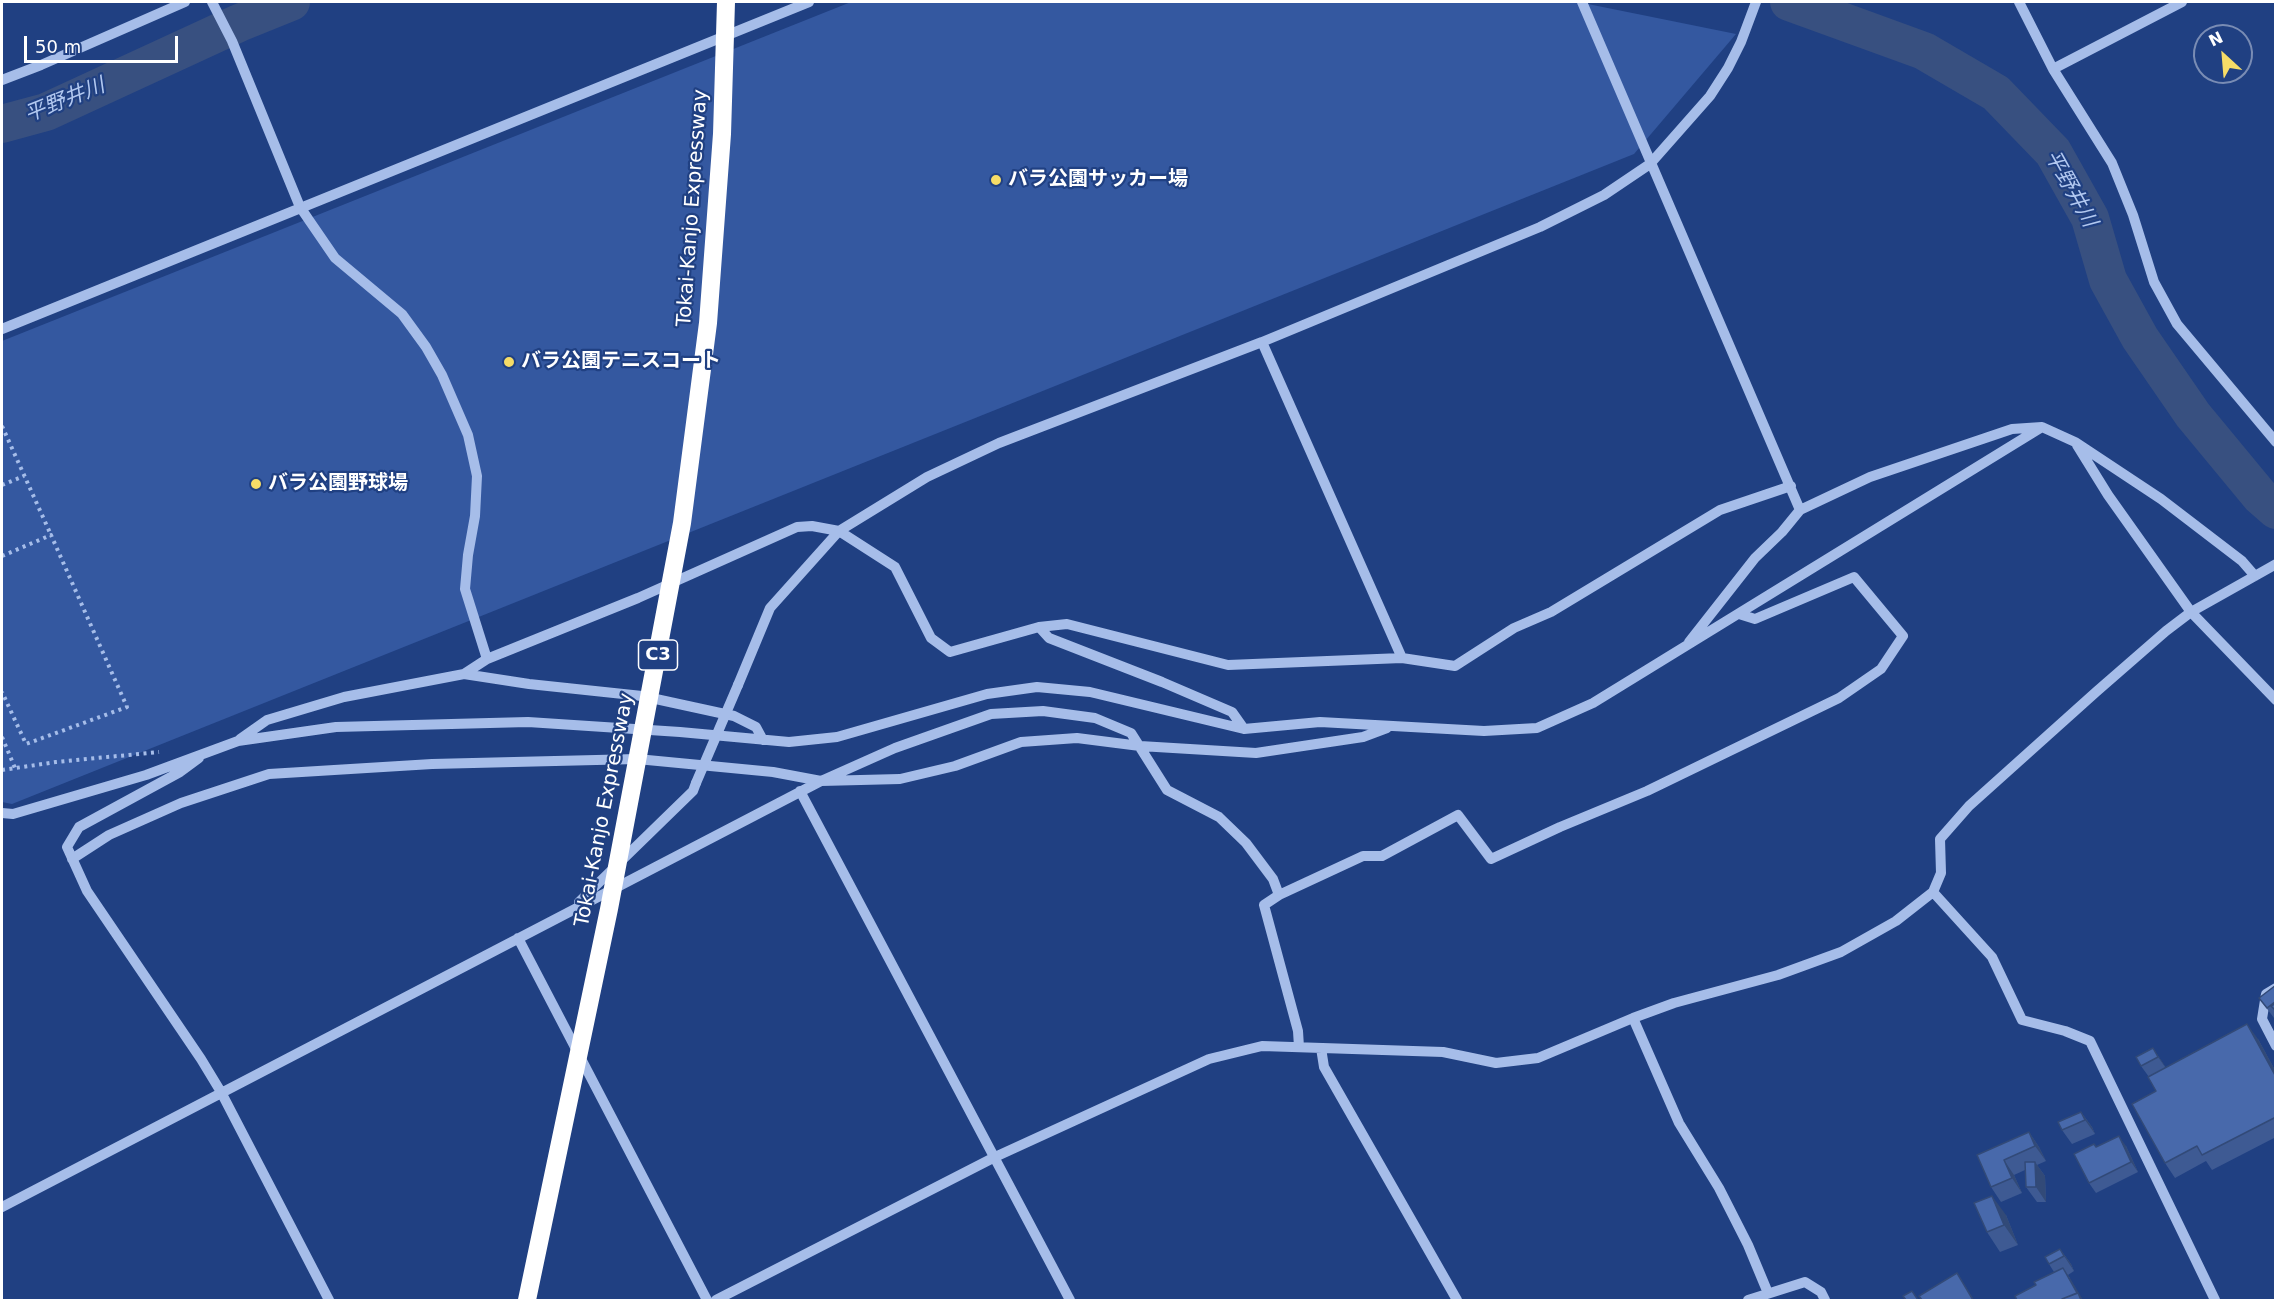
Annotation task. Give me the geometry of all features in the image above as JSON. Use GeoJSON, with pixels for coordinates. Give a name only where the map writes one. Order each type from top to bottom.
{"type":"FeatureCollection","features":[{"type":"Feature","properties":{"kind":"highway","name":"Tokai-Kanjo Expressway"},"geometry":{"type":"LineString","coordinates":[[527,1300],[618,862],[682,523],[708,323],[722,134],[726,2]]}},
{"type":"Feature","properties":{"kind":"street"},"geometry":{"type":"LineString","coordinates":[[2,80],[185,2]]}},
{"type":"Feature","properties":{"kind":"street"},"geometry":{"type":"LineString","coordinates":[[212,2],[232,41],[300,207],[335,258],[402,314],[426,347],[442,375],[468,435],[477,476],[476,516],[468,555],[465,589],[487,659]]}},
{"type":"Feature","properties":{"kind":"street"},"geometry":{"type":"LineString","coordinates":[[2,329],[809,2]]}},
{"type":"Feature","properties":{"kind":"street"},"geometry":{"type":"LineString","coordinates":[[1582,2],[1800,510]]}},
{"type":"Feature","properties":{"kind":"street"},"geometry":{"type":"LineString","coordinates":[[570,911],[693,791],[770,608],[839,531],[927,477],[999,443],[1262,342],[1540,226],[1604,195],[1650,164],[1710,96],[1741,42],[1756,2]]}},
{"type":"Feature","properties":{"kind":"street"},"geometry":{"type":"LineString","coordinates":[[2019,2],[2053,69],[2112,163],[2133,215],[2154,282],[2177,324],[2276,442]]}},
{"type":"Feature","properties":{"kind":"street"},"geometry":{"type":"LineString","coordinates":[[2053,69],[2182,2]]}},
{"type":"Feature","properties":{"kind":"street"},"geometry":{"type":"LineString","coordinates":[[1262,342],[1402,658]]}},
{"type":"Feature","properties":{"kind":"street"},"geometry":{"type":"LineString","coordinates":[[2,813],[13,814],[146,775],[238,741],[336,727],[528,722],[789,742],[837,737],[987,694],[1037,687],[1090,692],[1244,729],[1320,722],[1484,731],[1537,728],[1593,703],[2042,427]]}},
{"type":"Feature","properties":{"kind":"street"},"geometry":{"type":"LineString","coordinates":[[1685,647],[1755,558],[1782,532],[1800,510],[1870,477],[2012,429],[2042,427],[2075,442],[2161,499],[2242,561],[2255,576]]}},
{"type":"Feature","properties":{"kind":"street"},"geometry":{"type":"LineString","coordinates":[[2075,442],[2108,495],[2191,612],[2276,700]]}},
{"type":"Feature","properties":{"kind":"street"},"geometry":{"type":"LineString","coordinates":[[464,674],[487,659],[638,598],[797,527],[812,526],[839,531],[895,567],[931,638],[950,652],[1039,627],[1067,624],[1228,665],[1402,658],[1455,666],[1514,628],[1551,612],[1720,510],[1791,486]]}},
{"type":"Feature","properties":{"kind":"street"},"geometry":{"type":"LineString","coordinates":[[716,1300],[995,1157],[1209,1059],[1262,1046],[1443,1052],[1496,1063],[1538,1058],[1674,1003],[1778,975],[1841,952],[1896,921],[1933,892],[1941,873],[1940,839],[1970,806],[2166,631],[2191,612],[2273,566]]}},
{"type":"Feature","properties":{"kind":"street"},"geometry":{"type":"LineString","coordinates":[[1299,1047],[1298,1031],[1264,905],[1279,895],[1363,856],[1382,856],[1458,815],[1491,859],[1647,791],[1839,698],[1881,669],[1904,636],[1854,577],[1755,619],[1739,614]]}},
{"type":"Feature","properties":{"kind":"street"},"geometry":{"type":"LineString","coordinates":[[1039,627],[1049,638],[1232,712],[1244,729]]}},
{"type":"Feature","properties":{"kind":"street"},"geometry":{"type":"LineString","coordinates":[[238,741],[267,720],[344,697],[464,674],[529,684],[642,696],[734,716],[756,727],[763,740]]}},
{"type":"Feature","properties":{"kind":"street"},"geometry":{"type":"LineString","coordinates":[[987,694],[991,714]]}},
{"type":"Feature","properties":{"kind":"street"},"geometry":{"type":"LineString","coordinates":[[2,1208],[821,781],[895,748],[991,714],[1043,711],[1095,718],[1131,733],[1167,790],[1219,818],[1246,843],[1273,879],[1279,895]]}},
{"type":"Feature","properties":{"kind":"street"},"geometry":{"type":"LineString","coordinates":[[72,859],[109,835],[181,803],[269,774],[432,764],[637,759],[773,772],[821,781],[900,779],[955,766],[1021,742],[1077,738],[1140,746],[1256,753],[1363,737],[1390,727]]}},
{"type":"Feature","properties":{"kind":"street"},"geometry":{"type":"LineString","coordinates":[[209,751],[180,772],[79,827],[67,848],[87,891],[221,1092],[329,1300]]}},
{"type":"Feature","properties":{"kind":"street"},"geometry":{"type":"LineString","coordinates":[[801,791],[1070,1300]]}},
{"type":"Feature","properties":{"kind":"street"},"geometry":{"type":"LineString","coordinates":[[1933,892],[1992,957],[2022,1020],[2065,1031],[2090,1041],[2215,1300]]}},
{"type":"Feature","properties":{"kind":"street"},"geometry":{"type":"LineString","coordinates":[[518,938],[707,1300]]}},
{"type":"Feature","properties":{"kind":"street"},"geometry":{"type":"LineString","coordinates":[[2276,988],[2266,994],[2262,1019],[2276,1046]]}},
{"type":"Feature","properties":{"kind":"street"},"geometry":{"type":"LineString","coordinates":[[1633,1018],[1678,1123],[1719,1188],[1748,1245],[1768,1293]]}},
{"type":"Feature","properties":{"kind":"street"},"geometry":{"type":"LineString","coordinates":[[1321,1048],[1324,1067],[1456,1300]]}},
{"type":"Feature","properties":{"kind":"street"},"geometry":{"type":"LineString","coordinates":[[1748,1300],[1805,1282],[1821,1292],[1825,1300]]}},
{"type":"Feature","properties":{"kind":"path"},"geometry":{"type":"LineString","coordinates":[[2,426],[128,707],[26,744],[2,692]]}},
{"type":"Feature","properties":{"kind":"path"},"geometry":{"type":"LineString","coordinates":[[2,485],[24,476]]}},
{"type":"Feature","properties":{"kind":"path"},"geometry":{"type":"LineString","coordinates":[[2,555],[51,535]]}},
{"type":"Feature","properties":{"kind":"path"},"geometry":{"type":"LineString","coordinates":[[2,737],[15,768]]}},
{"type":"Feature","properties":{"kind":"path"},"geometry":{"type":"LineString","coordinates":[[2,770],[162,752]]}},
{"type":"Feature","properties":{"kind":"shaded area"},"geometry":{"type":"Polygon","coordinates":[[[851,2],[1578,2],[1736,34],[1634,154],[12,804],[2,802],[2,341],[851,2]]]}},
{"type":"Feature","properties":{"kind":"building"},"geometry":{"type":"Polygon","coordinates":[[[2276,985],[2276,1001],[2267,1008],[2259,998],[2276,985]]]}},
{"type":"Feature","properties":{"kind":"building"},"geometry":{"type":"Polygon","coordinates":[[[2247,1024],[2276,1077],[2276,1117],[2202,1155],[2197,1146],[2165,1163],[2132,1104],[2156,1091],[2148,1077],[2247,1024]]]}},
{"type":"Feature","properties":{"kind":"building"},"geometry":{"type":"Polygon","coordinates":[[[2153,1048],[2158,1057],[2141,1066],[2136,1057],[2153,1048]]]}},
{"type":"Feature","properties":{"kind":"building"},"geometry":{"type":"Polygon","coordinates":[[[2081,1112],[2085,1120],[2062,1130],[2058,1122],[2081,1112]]]}},
{"type":"Feature","properties":{"kind":"building"},"geometry":{"type":"Polygon","coordinates":[[[2029,1132],[2035,1146],[2004,1160],[2012,1178],[1991,1187],[1977,1155],[2029,1132]]]}},
{"type":"Feature","properties":{"kind":"building"},"geometry":{"type":"Polygon","coordinates":[[[2119,1136],[2131,1162],[2089,1183],[2074,1154],[2094,1144],[2096,1147],[2119,1136]]]}},
{"type":"Feature","properties":{"kind":"building"},"geometry":{"type":"Polygon","coordinates":[[[2025,1162],[2035,1162],[2036,1187],[2026,1187],[2025,1162]]]}},
{"type":"Feature","properties":{"kind":"building"},"geometry":{"type":"Polygon","coordinates":[[[1992,1196],[2004,1225],[1987,1232],[1974,1203],[1992,1196]]]}},
{"type":"Feature","properties":{"kind":"building"},"geometry":{"type":"Polygon","coordinates":[[[2060,1249],[2064,1256],[2049,1264],[2045,1257],[2060,1249]]]}},
{"type":"Feature","properties":{"kind":"building"},"geometry":{"type":"Polygon","coordinates":[[[2063,1268],[2077,1293],[2062,1300],[2017,1300],[2015,1296],[2036,1285],[2034,1282],[2063,1268]]]}},
{"type":"Feature","properties":{"kind":"building"},"geometry":{"type":"Polygon","coordinates":[[[1957,1273],[1973,1300],[1922,1300],[1919,1296],[1957,1273]]]}},
{"type":"Feature","properties":{"kind":"building"},"geometry":{"type":"Polygon","coordinates":[[[1912,1291],[1918,1300],[1906,1300],[1903,1296],[1912,1291]]]}},
{"type":"Feature","properties":{"kind":"building"},"geometry":{"type":"Polygon","coordinates":[[[2078,1293],[2081,1300],[2062,1300],[2062,1299],[2078,1293]]]}},
{"type":"Feature","properties":{"kind":"waterway","name":"平野井川"},"geometry":{"type":"LineString","coordinates":[[2,124],[46,112],[239,23],[291,2]]}},
{"type":"Feature","properties":{"kind":"waterway","name":"平野井川"},"geometry":{"type":"LineString","coordinates":[[1789,2],[1924,51],[1996,93],[2053,152],[2090,218],[2108,280],[2140,338],[2193,415],[2260,496],[2276,510]]}},
{"type":"Feature","properties":{"kind":"place","name":"バラ公園サッカー場"},"geometry":{"type":"Point","coordinates":[996,180]}},
{"type":"Feature","properties":{"kind":"place","name":"バラ公園テニスコート"},"geometry":{"type":"Point","coordinates":[509,362]}},
{"type":"Feature","properties":{"kind":"place","name":"バラ公園野球場"},"geometry":{"type":"Point","coordinates":[256,484]}}]}
